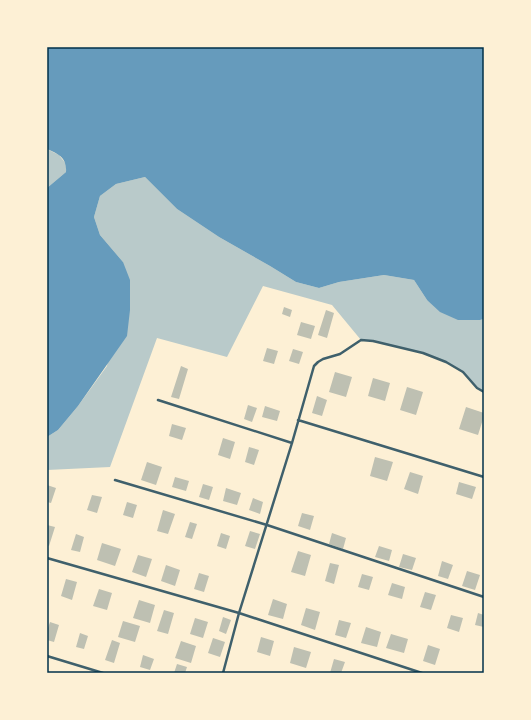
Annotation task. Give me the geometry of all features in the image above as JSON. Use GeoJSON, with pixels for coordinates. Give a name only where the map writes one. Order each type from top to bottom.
{"type":"FeatureCollection","features":[{"type":"Feature","properties":{"kind":"lane"},"geometry":{"type":"LineString","coordinates":[[223,673],[239,613],[292,443],[314,366],[323,359],[340,354],[360,340],[373,341],[423,353],[446,362],[463,372],[477,388],[484,392]]}},
{"type":"Feature","properties":{"kind":"lane"},"geometry":{"type":"LineString","coordinates":[[158,400],[292,443]]}},
{"type":"Feature","properties":{"kind":"lane"},"geometry":{"type":"LineString","coordinates":[[298,420],[484,477]]}},
{"type":"Feature","properties":{"kind":"lane"},"geometry":{"type":"LineString","coordinates":[[115,480],[266,525],[484,597]]}},
{"type":"Feature","properties":{"kind":"lane"},"geometry":{"type":"LineString","coordinates":[[47,558],[239,613],[422,673]]}},
{"type":"Feature","properties":{"kind":"lane"},"geometry":{"type":"LineString","coordinates":[[47,656],[103,673]]}},
{"type":"Feature","properties":{"kind":"shaded area"},"geometry":{"type":"Polygon","coordinates":[[[47,149],[59,155],[66,164],[66,172],[47,188],[47,149]]]}},
{"type":"Feature","properties":{"kind":"shaded area"},"geometry":{"type":"Polygon","coordinates":[[[145,177],[177,209],[219,237],[296,282],[319,288],[339,282],[384,275],[414,280],[427,300],[480,320],[484,319],[484,392],[477,388],[463,372],[446,362],[423,353],[373,341],[361,340],[332,305],[263,286],[227,357],[157,338],[110,467],[47,470],[47,437],[58,430],[78,406],[107,366],[123,262],[100,235],[94,217],[100,196],[116,184],[145,177]]]}},
{"type":"Feature","properties":{"kind":"water"},"geometry":{"type":"Polygon","coordinates":[[[47,47],[484,47],[484,319],[458,320],[440,312],[427,300],[414,280],[384,275],[339,282],[319,288],[296,282],[219,237],[177,209],[145,177],[116,184],[100,196],[94,217],[100,235],[123,262],[130,280],[130,310],[127,336],[78,406],[58,430],[47,437],[47,188],[66,172],[66,167],[64,160],[61,157],[47,149],[47,47]]]}},
{"type":"Feature","properties":{"kind":"building"},"geometry":{"type":"Polygon","coordinates":[[[284,307],[292,310],[290,317],[282,314],[284,307]]]}},
{"type":"Feature","properties":{"kind":"building"},"geometry":{"type":"Polygon","coordinates":[[[326,310],[334,313],[327,338],[318,335],[326,310]]]}},
{"type":"Feature","properties":{"kind":"building"},"geometry":{"type":"Polygon","coordinates":[[[301,322],[315,326],[311,339],[297,335],[301,322]]]}},
{"type":"Feature","properties":{"kind":"building"},"geometry":{"type":"Polygon","coordinates":[[[267,348],[278,351],[274,364],[263,361],[267,348]]]}},
{"type":"Feature","properties":{"kind":"building"},"geometry":{"type":"Polygon","coordinates":[[[293,349],[303,352],[299,364],[289,361],[293,349]]]}},
{"type":"Feature","properties":{"kind":"building"},"geometry":{"type":"Polygon","coordinates":[[[181,366],[188,369],[179,399],[171,397],[181,366]]]}},
{"type":"Feature","properties":{"kind":"building"},"geometry":{"type":"Polygon","coordinates":[[[335,372],[352,377],[346,397],[329,392],[335,372]]]}},
{"type":"Feature","properties":{"kind":"building"},"geometry":{"type":"Polygon","coordinates":[[[373,378],[390,383],[385,401],[368,396],[373,378]]]}},
{"type":"Feature","properties":{"kind":"building"},"geometry":{"type":"Polygon","coordinates":[[[407,387],[423,392],[416,415],[400,410],[407,387]]]}},
{"type":"Feature","properties":{"kind":"building"},"geometry":{"type":"Polygon","coordinates":[[[317,396],[327,400],[322,416],[312,413],[317,396]]]}},
{"type":"Feature","properties":{"kind":"building"},"geometry":{"type":"Polygon","coordinates":[[[248,405],[257,408],[252,422],[244,419],[248,405]]]}},
{"type":"Feature","properties":{"kind":"building"},"geometry":{"type":"Polygon","coordinates":[[[265,406],[280,411],[277,421],[262,417],[265,406]]]}},
{"type":"Feature","properties":{"kind":"building"},"geometry":{"type":"Polygon","coordinates":[[[466,407],[484,413],[478,435],[459,429],[466,407]]]}},
{"type":"Feature","properties":{"kind":"building"},"geometry":{"type":"Polygon","coordinates":[[[172,424],[186,428],[182,440],[169,436],[172,424]]]}},
{"type":"Feature","properties":{"kind":"building"},"geometry":{"type":"Polygon","coordinates":[[[223,438],[235,442],[230,459],[218,455],[223,438]]]}},
{"type":"Feature","properties":{"kind":"building"},"geometry":{"type":"Polygon","coordinates":[[[249,447],[259,450],[254,465],[245,462],[249,447]]]}},
{"type":"Feature","properties":{"kind":"building"},"geometry":{"type":"Polygon","coordinates":[[[375,457],[393,462],[387,481],[370,476],[375,457]]]}},
{"type":"Feature","properties":{"kind":"building"},"geometry":{"type":"Polygon","coordinates":[[[147,462],[162,467],[156,485],[141,480],[147,462]]]}},
{"type":"Feature","properties":{"kind":"building"},"geometry":{"type":"Polygon","coordinates":[[[410,472],[423,476],[418,494],[404,489],[410,472]]]}},
{"type":"Feature","properties":{"kind":"building"},"geometry":{"type":"Polygon","coordinates":[[[175,477],[189,481],[186,491],[172,487],[175,477]]]}},
{"type":"Feature","properties":{"kind":"building"},"geometry":{"type":"Polygon","coordinates":[[[459,482],[476,487],[472,499],[456,494],[459,482]]]}},
{"type":"Feature","properties":{"kind":"building"},"geometry":{"type":"Polygon","coordinates":[[[203,484],[213,487],[209,500],[199,497],[203,484]]]}},
{"type":"Feature","properties":{"kind":"building"},"geometry":{"type":"Polygon","coordinates":[[[47,485],[56,488],[51,503],[47,502],[47,485]]]}},
{"type":"Feature","properties":{"kind":"building"},"geometry":{"type":"Polygon","coordinates":[[[226,488],[241,493],[237,505],[223,501],[226,488]]]}},
{"type":"Feature","properties":{"kind":"building"},"geometry":{"type":"Polygon","coordinates":[[[92,495],[102,497],[97,513],[87,510],[92,495]]]}},
{"type":"Feature","properties":{"kind":"building"},"geometry":{"type":"Polygon","coordinates":[[[253,498],[263,502],[260,514],[249,510],[253,498]]]}},
{"type":"Feature","properties":{"kind":"building"},"geometry":{"type":"Polygon","coordinates":[[[127,502],[137,505],[133,518],[123,515],[127,502]]]}},
{"type":"Feature","properties":{"kind":"building"},"geometry":{"type":"Polygon","coordinates":[[[163,510],[175,514],[168,534],[157,531],[163,510]]]}},
{"type":"Feature","properties":{"kind":"building"},"geometry":{"type":"Polygon","coordinates":[[[302,513],[314,516],[310,530],[298,526],[302,513]]]}},
{"type":"Feature","properties":{"kind":"building"},"geometry":{"type":"Polygon","coordinates":[[[190,522],[197,524],[192,539],[185,537],[190,522]]]}},
{"type":"Feature","properties":{"kind":"building"},"geometry":{"type":"Polygon","coordinates":[[[47,525],[55,527],[49,546],[47,545],[47,525]]]}},
{"type":"Feature","properties":{"kind":"building"},"geometry":{"type":"Polygon","coordinates":[[[250,531],[260,534],[255,549],[245,546],[250,531]]]}},
{"type":"Feature","properties":{"kind":"building"},"geometry":{"type":"Polygon","coordinates":[[[221,533],[230,536],[226,549],[217,546],[221,533]]]}},
{"type":"Feature","properties":{"kind":"building"},"geometry":{"type":"Polygon","coordinates":[[[332,533],[346,538],[343,549],[329,544],[332,533]]]}},
{"type":"Feature","properties":{"kind":"building"},"geometry":{"type":"Polygon","coordinates":[[[76,534],[84,537],[80,552],[71,550],[76,534]]]}},
{"type":"Feature","properties":{"kind":"building"},"geometry":{"type":"Polygon","coordinates":[[[102,543],[121,549],[115,566],[97,560],[102,543]]]}},
{"type":"Feature","properties":{"kind":"building"},"geometry":{"type":"Polygon","coordinates":[[[379,546],[392,550],[389,561],[375,557],[379,546]]]}},
{"type":"Feature","properties":{"kind":"building"},"geometry":{"type":"Polygon","coordinates":[[[298,551],[311,555],[305,576],[291,572],[298,551]]]}},
{"type":"Feature","properties":{"kind":"building"},"geometry":{"type":"Polygon","coordinates":[[[403,554],[416,558],[412,570],[399,567],[403,554]]]}},
{"type":"Feature","properties":{"kind":"building"},"geometry":{"type":"Polygon","coordinates":[[[138,555],[152,559],[146,577],[132,572],[138,555]]]}},
{"type":"Feature","properties":{"kind":"building"},"geometry":{"type":"Polygon","coordinates":[[[442,561],[453,565],[448,579],[438,576],[442,561]]]}},
{"type":"Feature","properties":{"kind":"building"},"geometry":{"type":"Polygon","coordinates":[[[330,563],[339,565],[334,584],[325,581],[330,563]]]}},
{"type":"Feature","properties":{"kind":"building"},"geometry":{"type":"Polygon","coordinates":[[[166,565],[180,570],[175,586],[161,581],[166,565]]]}},
{"type":"Feature","properties":{"kind":"building"},"geometry":{"type":"Polygon","coordinates":[[[467,571],[480,575],[475,590],[462,586],[467,571]]]}},
{"type":"Feature","properties":{"kind":"building"},"geometry":{"type":"Polygon","coordinates":[[[199,573],[209,576],[204,592],[194,589],[199,573]]]}},
{"type":"Feature","properties":{"kind":"building"},"geometry":{"type":"Polygon","coordinates":[[[362,574],[373,577],[369,590],[358,587],[362,574]]]}},
{"type":"Feature","properties":{"kind":"building"},"geometry":{"type":"Polygon","coordinates":[[[66,579],[77,582],[72,600],[61,596],[66,579]]]}},
{"type":"Feature","properties":{"kind":"building"},"geometry":{"type":"Polygon","coordinates":[[[392,583],[405,587],[402,599],[388,595],[392,583]]]}},
{"type":"Feature","properties":{"kind":"building"},"geometry":{"type":"Polygon","coordinates":[[[99,589],[112,593],[107,610],[93,606],[99,589]]]}},
{"type":"Feature","properties":{"kind":"building"},"geometry":{"type":"Polygon","coordinates":[[[425,592],[436,595],[431,610],[420,607],[425,592]]]}},
{"type":"Feature","properties":{"kind":"building"},"geometry":{"type":"Polygon","coordinates":[[[273,599],[287,604],[283,619],[268,615],[273,599]]]}},
{"type":"Feature","properties":{"kind":"building"},"geometry":{"type":"Polygon","coordinates":[[[139,600],[155,605],[150,623],[133,618],[139,600]]]}},
{"type":"Feature","properties":{"kind":"building"},"geometry":{"type":"Polygon","coordinates":[[[306,608],[320,612],[315,630],[301,625],[306,608]]]}},
{"type":"Feature","properties":{"kind":"building"},"geometry":{"type":"Polygon","coordinates":[[[164,610],[174,613],[168,634],[157,631],[164,610]]]}},
{"type":"Feature","properties":{"kind":"building"},"geometry":{"type":"Polygon","coordinates":[[[478,613],[484,615],[484,627],[475,625],[478,613]]]}},
{"type":"Feature","properties":{"kind":"building"},"geometry":{"type":"Polygon","coordinates":[[[451,615],[463,618],[459,632],[447,628],[451,615]]]}},
{"type":"Feature","properties":{"kind":"building"},"geometry":{"type":"Polygon","coordinates":[[[223,617],[231,620],[226,634],[219,631],[223,617]]]}},
{"type":"Feature","properties":{"kind":"building"},"geometry":{"type":"Polygon","coordinates":[[[195,618],[208,622],[203,638],[190,634],[195,618]]]}},
{"type":"Feature","properties":{"kind":"building"},"geometry":{"type":"Polygon","coordinates":[[[339,620],[351,623],[346,638],[335,635],[339,620]]]}},
{"type":"Feature","properties":{"kind":"building"},"geometry":{"type":"Polygon","coordinates":[[[123,621],[140,626],[135,642],[118,637],[123,621]]]}},
{"type":"Feature","properties":{"kind":"building"},"geometry":{"type":"Polygon","coordinates":[[[50,622],[59,625],[54,642],[47,640],[47,631],[50,622]]]}},
{"type":"Feature","properties":{"kind":"building"},"geometry":{"type":"Polygon","coordinates":[[[366,627],[381,632],[377,647],[361,643],[366,627]]]}},
{"type":"Feature","properties":{"kind":"building"},"geometry":{"type":"Polygon","coordinates":[[[80,633],[88,636],[84,649],[76,647],[80,633]]]}},
{"type":"Feature","properties":{"kind":"building"},"geometry":{"type":"Polygon","coordinates":[[[391,634],[408,639],[404,653],[386,648],[391,634]]]}},
{"type":"Feature","properties":{"kind":"building"},"geometry":{"type":"Polygon","coordinates":[[[261,637],[274,641],[270,656],[257,652],[261,637]]]}},
{"type":"Feature","properties":{"kind":"building"},"geometry":{"type":"Polygon","coordinates":[[[213,638],[225,642],[220,657],[208,653],[213,638]]]}},
{"type":"Feature","properties":{"kind":"building"},"geometry":{"type":"Polygon","coordinates":[[[112,640],[120,643],[114,663],[105,660],[112,640]]]}},
{"type":"Feature","properties":{"kind":"building"},"geometry":{"type":"Polygon","coordinates":[[[181,641],[196,646],[191,663],[175,658],[181,641]]]}},
{"type":"Feature","properties":{"kind":"building"},"geometry":{"type":"Polygon","coordinates":[[[428,645],[440,649],[435,665],[423,661],[428,645]]]}},
{"type":"Feature","properties":{"kind":"building"},"geometry":{"type":"Polygon","coordinates":[[[294,647],[311,652],[306,668],[290,663],[294,647]]]}},
{"type":"Feature","properties":{"kind":"building"},"geometry":{"type":"Polygon","coordinates":[[[143,655],[154,659],[150,670],[140,667],[143,655]]]}},
{"type":"Feature","properties":{"kind":"building"},"geometry":{"type":"Polygon","coordinates":[[[334,659],[345,662],[341,673],[330,673],[334,659]]]}},
{"type":"Feature","properties":{"kind":"building"},"geometry":{"type":"Polygon","coordinates":[[[177,664],[187,667],[185,673],[174,673],[177,664]]]}}]}
